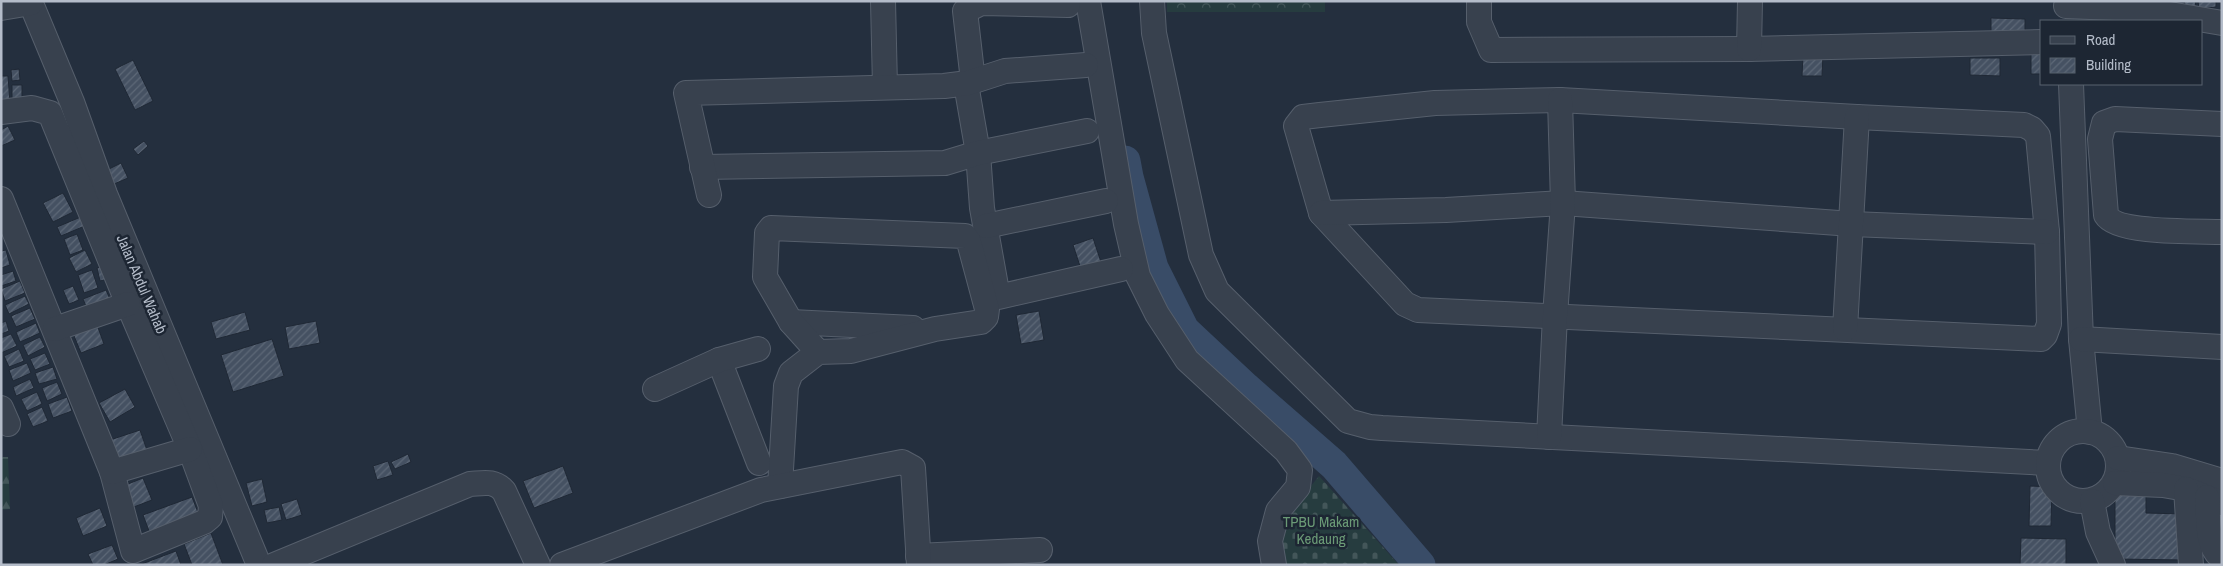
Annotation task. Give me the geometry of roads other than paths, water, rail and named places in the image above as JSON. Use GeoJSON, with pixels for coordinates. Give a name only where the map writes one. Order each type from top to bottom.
{"type":"FeatureCollection","features":[{"type":"Feature","properties":{"kind":"street"},"geometry":{"type":"LineString","coordinates":[[883,1],[886,87]]}},
{"type":"Feature","properties":{"kind":"street"},"geometry":{"type":"LineString","coordinates":[[1152,1],[1154,33],[1201,255],[1217,291],[1348,421],[1370,427],[2048,463]]}},
{"type":"Feature","properties":{"kind":"street"},"geometry":{"type":"LineString","coordinates":[[1479,1],[1479,22],[1491,50],[1749,49],[2040,42]]}},
{"type":"Feature","properties":{"kind":"street"},"geometry":{"type":"LineString","coordinates":[[1749,49],[1750,1]]}},
{"type":"Feature","properties":{"kind":"street"},"geometry":{"type":"LineString","coordinates":[[1,8],[30,2]]}},
{"type":"Feature","properties":{"kind":"street","name":"Jalan Abdul Wahab"},"geometry":{"type":"LineString","coordinates":[[30,2],[72,102],[105,194],[259,565]]}},
{"type":"Feature","properties":{"kind":"street"},"geometry":{"type":"LineString","coordinates":[[1121,269],[998,297],[986,226],[970,82],[964,6],[980,3],[1078,3],[1138,276],[1156,314],[1187,360],[1286,451],[1300,470],[1298,487],[1278,511],[1270,541],[1274,565]]}},
{"type":"Feature","properties":{"kind":"street"},"geometry":{"type":"LineString","coordinates":[[2067,10],[2140,9],[2222,23]]}},
{"type":"Feature","properties":{"kind":"street"},"geometry":{"type":"LineString","coordinates":[[709,195],[686,93],[886,87],[970,82],[1005,71],[1086,65]]}},
{"type":"Feature","properties":{"kind":"street"},"geometry":{"type":"LineString","coordinates":[[2071,85],[2080,339],[2090,432]]}},
{"type":"Feature","properties":{"kind":"street"},"geometry":{"type":"LineString","coordinates":[[1549,437],[1555,316],[1564,203],[1560,100]]}},
{"type":"Feature","properties":{"kind":"street"},"geometry":{"type":"LineString","coordinates":[[1560,100],[1857,117],[2024,124],[2038,136],[2047,232],[2049,324],[2045,335],[2041,339],[1418,310],[1405,304],[1321,213],[1296,126],[1303,117],[1435,103],[1560,100]]}},
{"type":"Feature","properties":{"kind":"street"},"geometry":{"type":"LineString","coordinates":[[1,112],[32,108],[50,113],[190,449],[211,506],[210,517],[204,522],[135,558],[112,472],[55,329],[9,238],[1,198]]}},
{"type":"Feature","properties":{"kind":"street"},"geometry":{"type":"LineString","coordinates":[[1845,329],[1857,117]]}},
{"type":"Feature","properties":{"kind":"street"},"geometry":{"type":"LineString","coordinates":[[2222,124],[2116,119],[2104,123],[2100,139],[2106,215],[2109,221],[2130,228],[2222,232]]}},
{"type":"Feature","properties":{"kind":"street"},"geometry":{"type":"LineString","coordinates":[[702,166],[945,163],[978,153],[1087,131]]}},
{"type":"Feature","properties":{"kind":"street"},"geometry":{"type":"LineString","coordinates":[[986,226],[1106,201]]}},
{"type":"Feature","properties":{"kind":"street"},"geometry":{"type":"LineString","coordinates":[[1321,213],[1446,210],[1564,203],[1852,224],[2047,232]]}},
{"type":"Feature","properties":{"kind":"street"},"geometry":{"type":"LineString","coordinates":[[780,486],[786,386],[806,361],[935,328],[981,322],[986,317],[987,310],[969,242],[965,236],[771,228],[767,234],[765,277],[791,322],[806,361]]}},
{"type":"Feature","properties":{"kind":"street"},"geometry":{"type":"LineString","coordinates":[[55,329],[128,304]]}},
{"type":"Feature","properties":{"kind":"street"},"geometry":{"type":"LineString","coordinates":[[791,322],[935,328]]}},
{"type":"Feature","properties":{"kind":"street"},"geometry":{"type":"LineString","coordinates":[[2080,339],[2222,347]]}},
{"type":"Feature","properties":{"kind":"street"},"geometry":{"type":"LineString","coordinates":[[655,389],[719,360],[758,349]]}},
{"type":"Feature","properties":{"kind":"street"},"geometry":{"type":"LineString","coordinates":[[719,360],[759,463]]}},
{"type":"Feature","properties":{"kind":"street"},"geometry":{"type":"LineString","coordinates":[[746,427],[783,430]]}},
{"type":"Feature","properties":{"kind":"street"},"geometry":{"type":"LineString","coordinates":[[2078,432],[2090,432],[2108,440],[2118,458],[2119,471],[2114,483],[2105,495],[2092,501],[2075,501],[2060,493],[2050,480],[2048,463],[2051,452],[2057,442],[2067,435],[2078,432]]}},
{"type":"Feature","properties":{"kind":"street"},"geometry":{"type":"LineString","coordinates":[[112,472],[190,449]]}},
{"type":"Feature","properties":{"kind":"street"},"geometry":{"type":"LineString","coordinates":[[2118,458],[2172,466],[2209,492]]}},
{"type":"Feature","properties":{"kind":"street"},"geometry":{"type":"LineString","coordinates":[[562,565],[762,490],[902,462],[913,468],[919,560],[1040,550]]}},
{"type":"Feature","properties":{"kind":"street"},"geometry":{"type":"LineString","coordinates":[[274,565],[470,484],[492,482],[498,484],[504,491],[538,565]]}},
{"type":"Feature","properties":{"kind":"street"},"geometry":{"type":"LineString","coordinates":[[2114,483],[2163,485],[2209,492]]}},
{"type":"Feature","properties":{"kind":"street"},"geometry":{"type":"LineString","coordinates":[[2209,492],[2211,546],[2216,554],[2222,558]]}},
{"type":"Feature","properties":{"kind":"street"},"geometry":{"type":"LineString","coordinates":[[2191,565],[2209,492]]}},
{"type":"Feature","properties":{"kind":"street"},"geometry":{"type":"LineString","coordinates":[[2092,501],[2098,532],[2113,565]]}},
{"type":"Feature","properties":{"kind":"waterway"},"geometry":{"type":"LineString","coordinates":[[1125,161],[1153,268],[1184,330],[1246,388],[1334,465],[1420,565]]}},
{"type":"Feature","properties":{"kind":"park label","name":"TPBU Makam Kedaung"},"geometry":{"type":"Point","coordinates":[1321,530]}}]}
